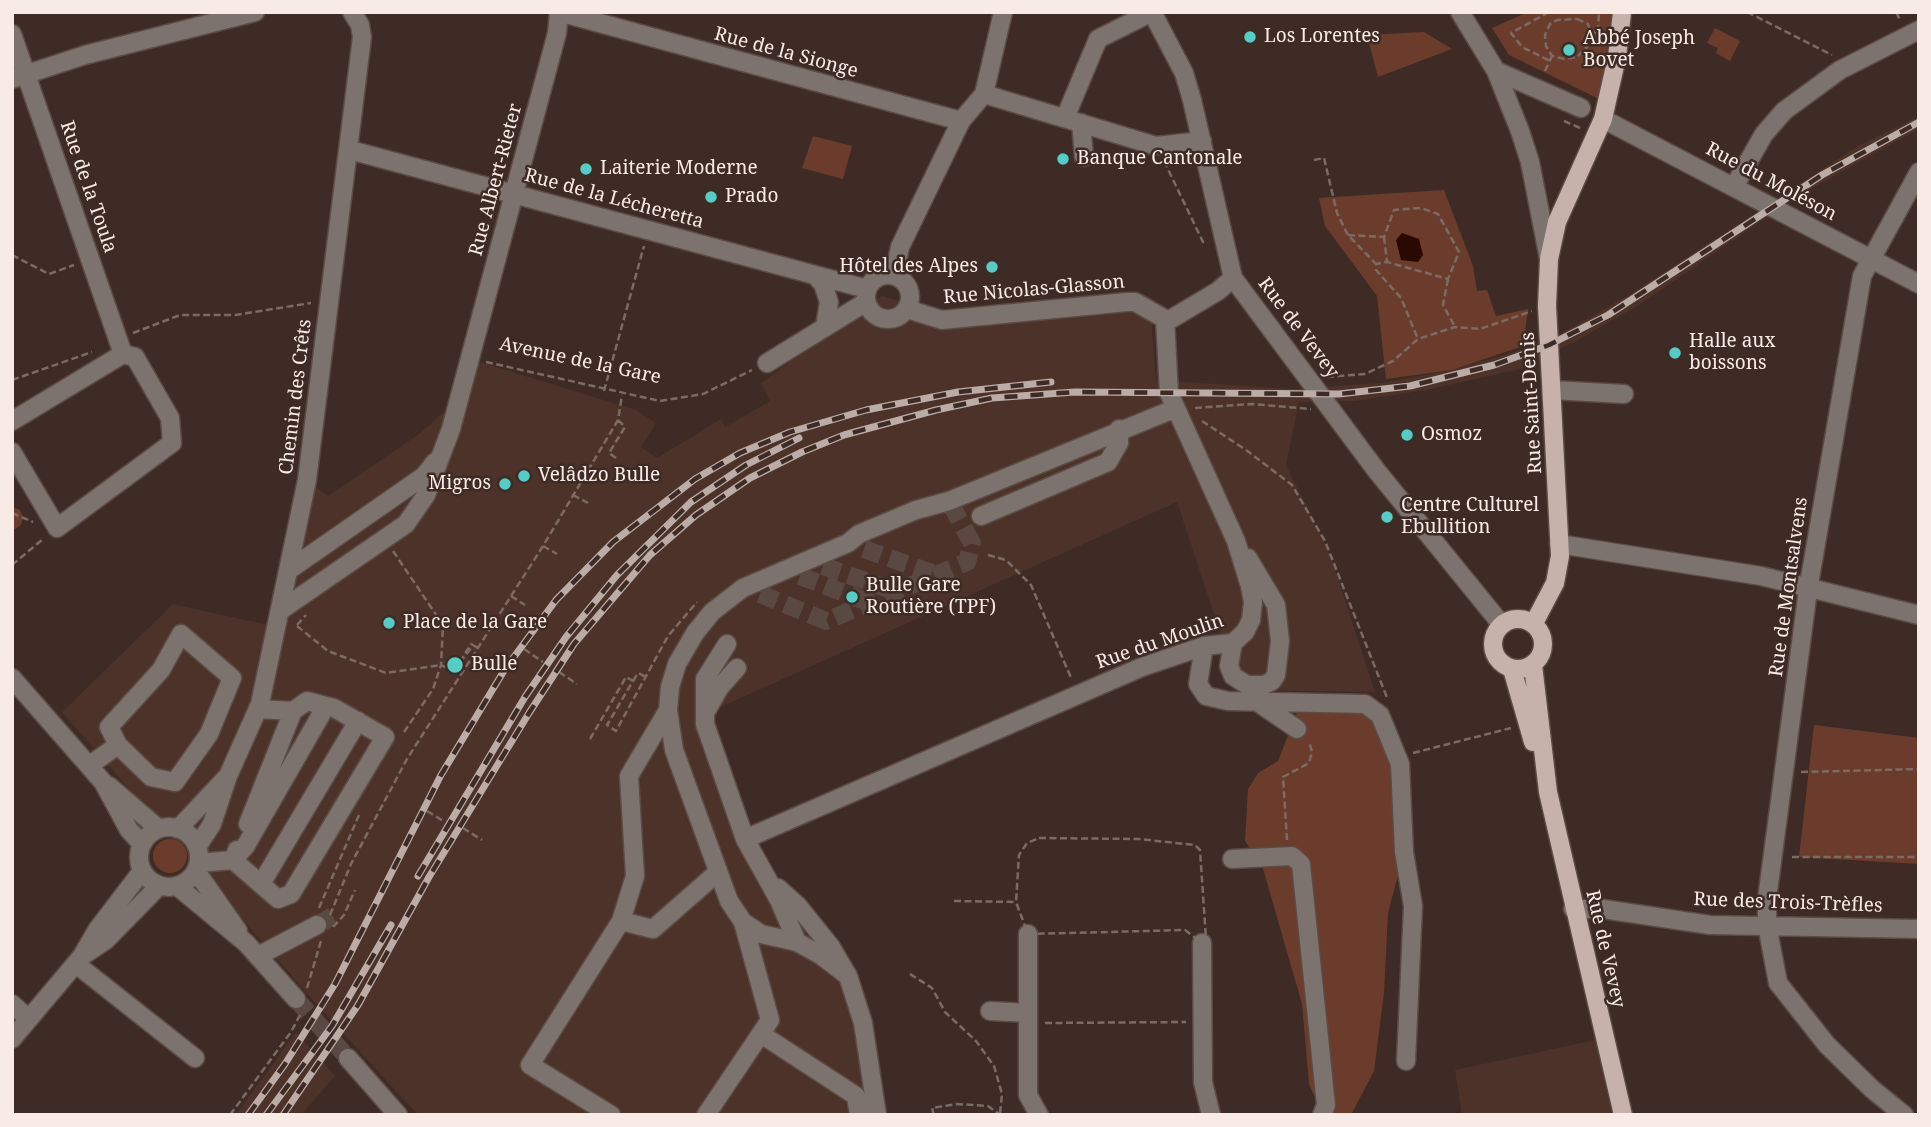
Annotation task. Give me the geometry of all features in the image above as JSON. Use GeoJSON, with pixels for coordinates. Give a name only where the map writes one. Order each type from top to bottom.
{"type":"FeatureCollection","features":[{"type":"Feature","properties":{"kind":"main road","name":"Rue Saint-Denis"},"geometry":{"type":"LineString","coordinates":[[1534,623],[1555,583],[1559,544],[1549,259],[1557,222],[1603,119],[1617,57],[1622,12]]}},
{"type":"Feature","properties":{"kind":"main road"},"geometry":{"type":"LineString","coordinates":[[1517,618],[1534,623],[1540,630],[1544,647],[1533,665],[1512,669],[1498,659],[1493,640],[1502,625],[1517,618]]}},
{"type":"Feature","properties":{"kind":"main road","name":"Rue de Vevey"},"geometry":{"type":"LineString","coordinates":[[1533,665],[1548,792]]}},
{"type":"Feature","properties":{"kind":"main road","name":"Rue de Vevey"},"geometry":{"type":"LineString","coordinates":[[1512,669],[1548,792],[1573,909],[1623,1115]]}},
{"type":"Feature","properties":{"kind":"street"},"geometry":{"type":"LineString","coordinates":[[20,76],[85,55],[255,12]]}},
{"type":"Feature","properties":{"kind":"street","name":"Rue de la Sionge"},"geometry":{"type":"LineString","coordinates":[[559,12],[961,121]]}},
{"type":"Feature","properties":{"kind":"street","name":"Rue Albert-Rieter"},"geometry":{"type":"LineString","coordinates":[[281,610],[406,524],[417,512],[441,455],[470,359],[558,33],[559,12]]}},
{"type":"Feature","properties":{"kind":"street"},"geometry":{"type":"LineString","coordinates":[[894,275],[900,247],[961,121],[985,94],[1003,12]]}},
{"type":"Feature","properties":{"kind":"street"},"geometry":{"type":"LineString","coordinates":[[1084,157],[1073,121],[1098,40],[1152,12]]}},
{"type":"Feature","properties":{"kind":"street","name":"Rue de Vevey"},"geometry":{"type":"LineString","coordinates":[[1152,12],[1184,73],[1233,278],[1311,379],[1376,470],[1502,625]]}},
{"type":"Feature","properties":{"kind":"street","name":"Rue Saint-Denis"},"geometry":{"type":"LineString","coordinates":[[1460,12],[1496,71],[1530,162],[1549,259]]}},
{"type":"Feature","properties":{"kind":"street","name":"Chemin des Crêts"},"geometry":{"type":"LineString","coordinates":[[197,860],[228,776],[258,709],[307,480],[362,37],[356,13]]}},
{"type":"Feature","properties":{"kind":"street"},"geometry":{"type":"LineString","coordinates":[[1735,186],[1764,134],[1784,111],[1840,71],[1911,28]]}},
{"type":"Feature","properties":{"kind":"street","name":"Rue de la Toula"},"geometry":{"type":"LineString","coordinates":[[12,34],[20,76],[123,354]]}},
{"type":"Feature","properties":{"kind":"street"},"geometry":{"type":"LineString","coordinates":[[1496,71],[1581,108]]}},
{"type":"Feature","properties":{"kind":"street"},"geometry":{"type":"LineString","coordinates":[[985,94],[1156,145],[1202,142]]}},
{"type":"Feature","properties":{"kind":"street","name":"Rue du Moléson"},"geometry":{"type":"LineString","coordinates":[[1603,119],[1919,284]]}},
{"type":"Feature","properties":{"kind":"street","name":"Rue de la Lécheretta"},"geometry":{"type":"LineString","coordinates":[[350,150],[815,275],[866,295]]}},
{"type":"Feature","properties":{"kind":"street","name":"Rue de Montsalvens"},"geometry":{"type":"LineString","coordinates":[[1904,1115],[1872,1090],[1827,1045],[1778,983],[1768,925],[1767,899],[1808,590],[1862,276],[1919,172]]}},
{"type":"Feature","properties":{"kind":"street"},"geometry":{"type":"LineString","coordinates":[[815,275],[823,284],[829,302],[825,327]]}},
{"type":"Feature","properties":{"kind":"street"},"geometry":{"type":"LineString","coordinates":[[767,363],[825,327],[866,295],[881,276],[894,275],[909,289],[907,309],[895,318],[880,319],[869,310],[866,295]]}},
{"type":"Feature","properties":{"kind":"street"},"geometry":{"type":"LineString","coordinates":[[1165,319],[1186,311],[1233,278]]}},
{"type":"Feature","properties":{"kind":"street","name":"Rue Nicolas-Glasson"},"geometry":{"type":"LineString","coordinates":[[907,309],[942,320],[1135,302],[1165,319]]}},
{"type":"Feature","properties":{"kind":"street","name":"Rue du Moulin"},"geometry":{"type":"LineString","coordinates":[[746,839],[1142,667],[1204,646],[1233,643],[1245,632],[1253,602],[1236,541],[1174,409],[1167,387],[1165,319]]}},
{"type":"Feature","properties":{"kind":"street"},"geometry":{"type":"LineString","coordinates":[[12,421],[123,354],[135,357],[170,418],[172,443],[53,531],[12,452]]}},
{"type":"Feature","properties":{"kind":"street"},"geometry":{"type":"LineString","coordinates":[[1552,390],[1624,394]]}},
{"type":"Feature","properties":{"kind":"street"},"geometry":{"type":"LineString","coordinates":[[706,1115],[770,1020],[743,922],[729,901],[674,750],[668,710],[673,673],[695,633],[712,612],[804,568],[923,518],[949,501],[1119,429],[1174,409]]}},
{"type":"Feature","properties":{"kind":"street"},"geometry":{"type":"LineString","coordinates":[[981,516],[1108,463],[1119,443],[1119,429]]}},
{"type":"Feature","properties":{"kind":"street"},"geometry":{"type":"LineString","coordinates":[[289,569],[424,476],[441,455]]}},
{"type":"Feature","properties":{"kind":"street"},"geometry":{"type":"LineString","coordinates":[[1233,643],[1229,666],[1233,676],[1247,685],[1264,685],[1272,681],[1276,675],[1280,641],[1276,605],[1253,564],[1236,541]]}},
{"type":"Feature","properties":{"kind":"street"},"geometry":{"type":"LineString","coordinates":[[1559,544],[1760,576],[1808,590],[1919,615]]}},
{"type":"Feature","properties":{"kind":"street"},"geometry":{"type":"LineString","coordinates":[[181,634],[232,678],[209,734],[175,782],[151,778],[118,745],[109,727],[161,670],[181,634]]}},
{"type":"Feature","properties":{"kind":"street"},"geometry":{"type":"LineString","coordinates":[[727,644],[705,679],[703,716],[746,839],[771,882],[797,942]]}},
{"type":"Feature","properties":{"kind":"street"},"geometry":{"type":"LineString","coordinates":[[1204,646],[1199,671],[1201,691],[1216,699],[1365,704],[1380,715],[1398,759],[1404,852],[1413,906],[1406,1061]]}},
{"type":"Feature","properties":{"kind":"street"},"geometry":{"type":"LineString","coordinates":[[703,716],[720,687],[737,668]]}},
{"type":"Feature","properties":{"kind":"street"},"geometry":{"type":"LineString","coordinates":[[12,678],[90,765],[103,782],[129,830],[142,844]]}},
{"type":"Feature","properties":{"kind":"street"},"geometry":{"type":"LineString","coordinates":[[197,860],[237,864],[278,899],[291,894],[385,737],[331,707],[307,701],[293,711],[237,864]]}},
{"type":"Feature","properties":{"kind":"street"},"geometry":{"type":"LineString","coordinates":[[1256,701],[1297,729]]}},
{"type":"Feature","properties":{"kind":"street"},"geometry":{"type":"LineString","coordinates":[[237,864],[331,707]]}},
{"type":"Feature","properties":{"kind":"street"},"geometry":{"type":"LineString","coordinates":[[258,709],[293,711]]}},
{"type":"Feature","properties":{"kind":"street"},"geometry":{"type":"LineString","coordinates":[[611,1115],[530,1065],[621,921],[635,876],[629,776],[668,710]]}},
{"type":"Feature","properties":{"kind":"street"},"geometry":{"type":"LineString","coordinates":[[261,884],[358,722]]}},
{"type":"Feature","properties":{"kind":"street"},"geometry":{"type":"LineString","coordinates":[[90,765],[118,745]]}},
{"type":"Feature","properties":{"kind":"street","name":"Chemin des Crêts"},"geometry":{"type":"LineString","coordinates":[[169,829],[228,776]]}},
{"type":"Feature","properties":{"kind":"street"},"geometry":{"type":"LineString","coordinates":[[103,782],[169,829],[191,836],[197,860],[212,889],[252,950]]}},
{"type":"Feature","properties":{"kind":"street"},"geometry":{"type":"LineString","coordinates":[[169,829],[142,844],[139,858],[142,871],[159,886],[177,886],[188,881],[197,860]]}},
{"type":"Feature","properties":{"kind":"street"},"geometry":{"type":"LineString","coordinates":[[1232,859],[1292,856],[1301,864],[1326,1105],[1322,1115]]}},
{"type":"Feature","properties":{"kind":"street"},"geometry":{"type":"LineString","coordinates":[[12,1039],[79,960],[97,930],[142,871]]}},
{"type":"Feature","properties":{"kind":"street"},"geometry":{"type":"LineString","coordinates":[[621,921],[653,929],[718,872]]}},
{"type":"Feature","properties":{"kind":"street"},"geometry":{"type":"LineString","coordinates":[[771,882],[798,906],[831,947],[848,976],[863,1023],[877,1115]]}},
{"type":"Feature","properties":{"kind":"street"},"geometry":{"type":"LineString","coordinates":[[79,960],[106,940],[159,886]]}},
{"type":"Feature","properties":{"kind":"street"},"geometry":{"type":"LineString","coordinates":[[177,886],[252,950],[301,1001]]}},
{"type":"Feature","properties":{"kind":"street","name":"Rue des Trois-Trèfles"},"geometry":{"type":"LineString","coordinates":[[1573,909],[1603,909],[1710,925],[1919,929]]}},
{"type":"Feature","properties":{"kind":"street"},"geometry":{"type":"LineString","coordinates":[[743,922],[761,934],[797,942],[822,956],[848,976]]}},
{"type":"Feature","properties":{"kind":"street"},"geometry":{"type":"LineString","coordinates":[[252,950],[323,927]]}},
{"type":"Feature","properties":{"kind":"street"},"geometry":{"type":"LineString","coordinates":[[1028,934],[1028,1095],[1039,1115]]}},
{"type":"Feature","properties":{"kind":"street"},"geometry":{"type":"LineString","coordinates":[[1202,943],[1203,1082],[1211,1115]]}},
{"type":"Feature","properties":{"kind":"street"},"geometry":{"type":"LineString","coordinates":[[79,960],[195,1058]]}},
{"type":"Feature","properties":{"kind":"street"},"geometry":{"type":"LineString","coordinates":[[12,1004],[29,1018]]}},
{"type":"Feature","properties":{"kind":"street"},"geometry":{"type":"LineString","coordinates":[[990,1011],[1028,1018]]}},
{"type":"Feature","properties":{"kind":"street"},"geometry":{"type":"LineString","coordinates":[[761,1034],[856,1096],[859,1115]]}},
{"type":"Feature","properties":{"kind":"street"},"geometry":{"type":"LineString","coordinates":[[348,1058],[398,1115]]}},
{"type":"Feature","properties":{"kind":"path"},"geometry":{"type":"LineString","coordinates":[[1549,12],[1511,33],[1522,47],[1550,61]]}},
{"type":"Feature","properties":{"kind":"path"},"geometry":{"type":"LineString","coordinates":[[1554,12],[1557,20]]}},
{"type":"Feature","properties":{"kind":"path"},"geometry":{"type":"LineString","coordinates":[[1598,32],[1599,12]]}},
{"type":"Feature","properties":{"kind":"path"},"geometry":{"type":"LineString","coordinates":[[1747,12],[1842,60]]}},
{"type":"Feature","properties":{"kind":"path"},"geometry":{"type":"LineString","coordinates":[[1896,12],[1911,28]]}},
{"type":"Feature","properties":{"kind":"path"},"geometry":{"type":"LineString","coordinates":[[1577,19],[1588,24],[1591,32],[1587,47],[1577,57],[1564,60],[1552,55],[1546,46],[1545,35],[1550,24],[1557,20],[1577,19]]}},
{"type":"Feature","properties":{"kind":"path"},"geometry":{"type":"LineString","coordinates":[[1591,32],[1611,33]]}},
{"type":"Feature","properties":{"kind":"path"},"geometry":{"type":"LineString","coordinates":[[1545,71],[1552,55]]}},
{"type":"Feature","properties":{"kind":"path"},"geometry":{"type":"LineString","coordinates":[[1156,145],[1184,196],[1203,242],[1222,239]]}},
{"type":"Feature","properties":{"kind":"path"},"geometry":{"type":"LineString","coordinates":[[1314,160],[1324,158],[1337,213],[1348,235],[1376,264],[1376,270],[1401,298],[1418,339]]}},
{"type":"Feature","properties":{"kind":"path"},"geometry":{"type":"LineString","coordinates":[[1387,262],[1384,237],[1394,210],[1421,208],[1438,214],[1459,252],[1448,279],[1443,305],[1455,327]]}},
{"type":"Feature","properties":{"kind":"path"},"geometry":{"type":"LineString","coordinates":[[604,391],[649,230]]}},
{"type":"Feature","properties":{"kind":"path"},"geometry":{"type":"LineString","coordinates":[[1348,235],[1384,237]]}},
{"type":"Feature","properties":{"kind":"path"},"geometry":{"type":"LineString","coordinates":[[12,255],[49,274],[83,261]]}},
{"type":"Feature","properties":{"kind":"path"},"geometry":{"type":"LineString","coordinates":[[1376,264],[1387,262],[1448,279]]}},
{"type":"Feature","properties":{"kind":"path"},"geometry":{"type":"LineString","coordinates":[[126,336],[180,316],[235,315],[314,303]]}},
{"type":"Feature","properties":{"kind":"path"},"geometry":{"type":"LineString","coordinates":[[1311,379],[1365,373],[1393,361],[1418,339],[1455,327],[1480,329],[1538,309]]}},
{"type":"Feature","properties":{"kind":"path"},"geometry":{"type":"LineString","coordinates":[[12,380],[99,349]]}},
{"type":"Feature","properties":{"kind":"path","name":"Avenue de la Gare"},"geometry":{"type":"LineString","coordinates":[[470,359],[622,395],[660,401],[688,399],[767,363]]}},
{"type":"Feature","properties":{"kind":"path"},"geometry":{"type":"LineString","coordinates":[[230,1115],[291,1032],[323,927],[351,864],[407,759],[479,650],[618,420],[622,395]]}},
{"type":"Feature","properties":{"kind":"path"},"geometry":{"type":"LineString","coordinates":[[1174,409],[1252,404],[1332,408]]}},
{"type":"Feature","properties":{"kind":"path"},"geometry":{"type":"LineString","coordinates":[[1196,418],[1246,450],[1292,485],[1325,541],[1389,704]]}},
{"type":"Feature","properties":{"kind":"path"},"geometry":{"type":"LineString","coordinates":[[616,457],[609,453],[625,427],[618,420]]}},
{"type":"Feature","properties":{"kind":"path"},"geometry":{"type":"LineString","coordinates":[[573,495],[588,503]]}},
{"type":"Feature","properties":{"kind":"path"},"geometry":{"type":"LineString","coordinates":[[12,513],[53,531],[12,565]]}},
{"type":"Feature","properties":{"kind":"path"},"geometry":{"type":"LineString","coordinates":[[386,538],[443,625],[441,665]]}},
{"type":"Feature","properties":{"kind":"path"},"geometry":{"type":"LineString","coordinates":[[543,546],[557,554]]}},
{"type":"Feature","properties":{"kind":"path"},"geometry":{"type":"LineString","coordinates":[[988,555],[1006,560],[1031,585],[1078,695]]}},
{"type":"Feature","properties":{"kind":"path"},"geometry":{"type":"LineString","coordinates":[[511,596],[525,605]]}},
{"type":"Feature","properties":{"kind":"path"},"geometry":{"type":"LineString","coordinates":[[297,626],[328,651],[386,673],[441,665],[454,671],[471,644],[479,650]]}},
{"type":"Feature","properties":{"kind":"path"},"geometry":{"type":"LineString","coordinates":[[524,649],[544,662]]}},
{"type":"Feature","properties":{"kind":"path"},"geometry":{"type":"LineString","coordinates":[[559,673],[577,684]]}},
{"type":"Feature","properties":{"kind":"path"},"geometry":{"type":"LineString","coordinates":[[634,681],[638,673],[647,677]]}},
{"type":"Feature","properties":{"kind":"path"},"geometry":{"type":"LineString","coordinates":[[590,738],[626,677]]}},
{"type":"Feature","properties":{"kind":"path"},"geometry":{"type":"LineString","coordinates":[[1398,759],[1528,723]]}},
{"type":"Feature","properties":{"kind":"path"},"geometry":{"type":"LineString","coordinates":[[1292,856],[1287,844],[1283,777],[1309,763],[1312,752],[1308,739],[1297,729]]}},
{"type":"Feature","properties":{"kind":"path"},"geometry":{"type":"LineString","coordinates":[[1801,772],[1919,769]]}},
{"type":"Feature","properties":{"kind":"path"},"geometry":{"type":"LineString","coordinates":[[427,811],[445,822]]}},
{"type":"Feature","properties":{"kind":"path"},"geometry":{"type":"LineString","coordinates":[[463,828],[482,840]]}},
{"type":"Feature","properties":{"kind":"path"},"geometry":{"type":"LineString","coordinates":[[1039,838],[1139,839],[1195,845],[1200,850],[1206,939],[1202,943],[1185,930],[1028,934],[1017,902],[1019,855],[1027,843],[1039,838]]}},
{"type":"Feature","properties":{"kind":"path"},"geometry":{"type":"LineString","coordinates":[[1792,857],[1919,857]]}},
{"type":"Feature","properties":{"kind":"path"},"geometry":{"type":"LineString","coordinates":[[323,927],[344,915],[355,890]]}},
{"type":"Feature","properties":{"kind":"path"},"geometry":{"type":"LineString","coordinates":[[954,901],[1017,902]]}},
{"type":"Feature","properties":{"kind":"path"},"geometry":{"type":"LineString","coordinates":[[910,974],[928,984],[945,1012],[976,1041],[994,1066],[1002,1094],[1000,1114],[988,1106],[957,1104],[932,1108],[934,1115]]}},
{"type":"Feature","properties":{"kind":"path"},"geometry":{"type":"LineString","coordinates":[[1028,1018],[1203,1022]]}},
{"type":"Feature","properties":{"kind":"shaded area"},"geometry":{"type":"Polygon","coordinates":[[[1528,12],[1610,12],[1612,17],[1599,99],[1509,55],[1492,28],[1528,12]]]}},
{"type":"Feature","properties":{"kind":"shaded area"},"geometry":{"type":"Polygon","coordinates":[[[1715,28],[1740,41],[1730,61],[1716,53],[1718,48],[1707,43],[1715,28]]]}},
{"type":"Feature","properties":{"kind":"shaded area"},"geometry":{"type":"Polygon","coordinates":[[[1424,32],[1452,49],[1378,77],[1367,35],[1424,32]]]}},
{"type":"Feature","properties":{"kind":"shaded area"},"geometry":{"type":"Polygon","coordinates":[[[1919,116],[1919,129],[1798,196],[1639,305],[1573,343],[1532,360],[1534,366],[1426,390],[1356,401],[1299,402],[1286,465],[1330,554],[1375,692],[1239,690],[1177,502],[705,714],[770,882],[827,954],[863,1023],[877,1115],[418,1115],[310,997],[62,712],[173,604],[277,627],[307,480],[328,496],[419,434],[446,410],[470,359],[636,410],[656,423],[641,447],[657,458],[721,419],[725,427],[770,401],[761,383],[882,296],[944,313],[1139,296],[1151,317],[1156,380],[1292,389],[1381,383],[1452,370],[1524,349],[1567,330],[1629,295],[1858,146],[1919,116]]]}},
{"type":"Feature","properties":{"kind":"shaded area"},"geometry":{"type":"Polygon","coordinates":[[[813,136],[852,146],[843,179],[802,168],[813,136]]]}},
{"type":"Feature","properties":{"kind":"shaded area"},"geometry":{"type":"Polygon","coordinates":[[[1444,190],[1473,266],[1477,291],[1487,290],[1496,316],[1528,309],[1523,346],[1452,370],[1386,379],[1377,296],[1325,226],[1319,198],[1444,190]]]}},
{"type":"Feature","properties":{"kind":"shaded area"},"geometry":{"type":"Polygon","coordinates":[[[1402,233],[1419,239],[1423,255],[1418,262],[1401,260],[1396,240],[1402,233]]]}},
{"type":"Feature","properties":{"kind":"shaded area"},"geometry":{"type":"Polygon","coordinates":[[[12,507],[20,510],[23,518],[21,525],[12,531],[12,507]]]}},
{"type":"Feature","properties":{"kind":"shaded area"},"geometry":{"type":"Polygon","coordinates":[[[1304,702],[1365,704],[1400,764],[1404,852],[1388,913],[1384,993],[1374,1071],[1351,1115],[1323,1115],[1309,1084],[1302,1004],[1262,865],[1245,841],[1248,789],[1258,773],[1278,761],[1304,702]]]}},
{"type":"Feature","properties":{"kind":"shaded area"},"geometry":{"type":"Polygon","coordinates":[[[1814,725],[1919,738],[1919,864],[1799,857],[1814,725]]]}},
{"type":"Feature","properties":{"kind":"shaded area"},"geometry":{"type":"Polygon","coordinates":[[[170,839],[182,844],[187,856],[182,868],[170,873],[158,868],[153,856],[158,844],[170,839]]]}},
{"type":"Feature","properties":{"kind":"shaded area"},"geometry":{"type":"Polygon","coordinates":[[[296,1032],[335,1076],[301,1115],[236,1115],[296,1032]]]}},
{"type":"Feature","properties":{"kind":"shaded area"},"geometry":{"type":"Polygon","coordinates":[[[1595,1040],[1612,1115],[1462,1115],[1455,1070],[1595,1040]]]}},
{"type":"Feature","properties":{"kind":"tunnel"},"geometry":{"type":"LineString","coordinates":[[760,594],[826,621],[967,562],[972,543],[949,501]]}},
{"type":"Feature","properties":{"kind":"tunnel"},"geometry":{"type":"LineString","coordinates":[[864,549],[938,575]]}},
{"type":"Feature","properties":{"kind":"tunnel"},"geometry":{"type":"LineString","coordinates":[[823,566],[897,592]]}},
{"type":"Feature","properties":{"kind":"tunnel"},"geometry":{"type":"LineString","coordinates":[[800,576],[870,603]]}},
{"type":"Feature","properties":{"kind":"tunnel"},"geometry":{"type":"LineString","coordinates":[[317,925],[340,912]]}},
{"type":"Feature","properties":{"kind":"tunnel"},"geometry":{"type":"LineString","coordinates":[[296,999],[348,1058]]}},
{"type":"Feature","properties":{"kind":"railway"},"geometry":{"type":"LineString","coordinates":[[283,1115],[358,1005],[429,877],[574,644],[650,555],[696,515],[750,478],[844,435],[992,398],[1075,392],[1339,394],[1410,386],[1494,365],[1549,345],[1608,315],[1822,175],[1919,122]]}},
{"type":"Feature","properties":{"kind":"railway"},"geometry":{"type":"LineString","coordinates":[[248,1115],[285,1064],[335,984],[441,775],[505,669],[556,600],[613,542],[695,479],[740,453],[790,432],[866,410],[958,392],[1051,382]]}},
{"type":"Feature","properties":{"kind":"railway"},"geometry":{"type":"LineString","coordinates":[[418,876],[525,697],[566,637],[617,575],[691,502],[746,465],[799,438]]}},
{"type":"Feature","properties":{"kind":"railway"},"geometry":{"type":"LineString","coordinates":[[266,1115],[332,1026],[391,925]]}},
{"type":"Feature","properties":{"kind":"place","name":"Los Lorentes"},"geometry":{"type":"Point","coordinates":[1250,37]}},
{"type":"Feature","properties":{"kind":"place","name":"Abbé Joseph Bovet"},"geometry":{"type":"Point","coordinates":[1569,50]}},
{"type":"Feature","properties":{"kind":"place","name":"Banque Cantonale"},"geometry":{"type":"Point","coordinates":[1063,159]}},
{"type":"Feature","properties":{"kind":"place","name":"Laiterie Moderne"},"geometry":{"type":"Point","coordinates":[586,169]}},
{"type":"Feature","properties":{"kind":"place","name":"Prado"},"geometry":{"type":"Point","coordinates":[711,197]}},
{"type":"Feature","properties":{"kind":"place","name":"Hôtel des Alpes"},"geometry":{"type":"Point","coordinates":[992,267]}},
{"type":"Feature","properties":{"kind":"place","name":"Halle aux boissons"},"geometry":{"type":"Point","coordinates":[1675,353]}},
{"type":"Feature","properties":{"kind":"place","name":"Osmoz"},"geometry":{"type":"Point","coordinates":[1407,435]}},
{"type":"Feature","properties":{"kind":"place","name":"Velâdzo Bulle"},"geometry":{"type":"Point","coordinates":[524,476]}},
{"type":"Feature","properties":{"kind":"place","name":"Migros"},"geometry":{"type":"Point","coordinates":[505,484]}},
{"type":"Feature","properties":{"kind":"place","name":"Centre Culturel Ebullition"},"geometry":{"type":"Point","coordinates":[1387,517]}},
{"type":"Feature","properties":{"kind":"place","name":"Bulle Gare Routière (TPF)"},"geometry":{"type":"Point","coordinates":[852,597]}},
{"type":"Feature","properties":{"kind":"place","name":"Place de la Gare"},"geometry":{"type":"Point","coordinates":[389,623]}},
{"type":"Feature","properties":{"kind":"place","name":"Bulle"},"geometry":{"type":"Point","coordinates":[455,665]}}]}
